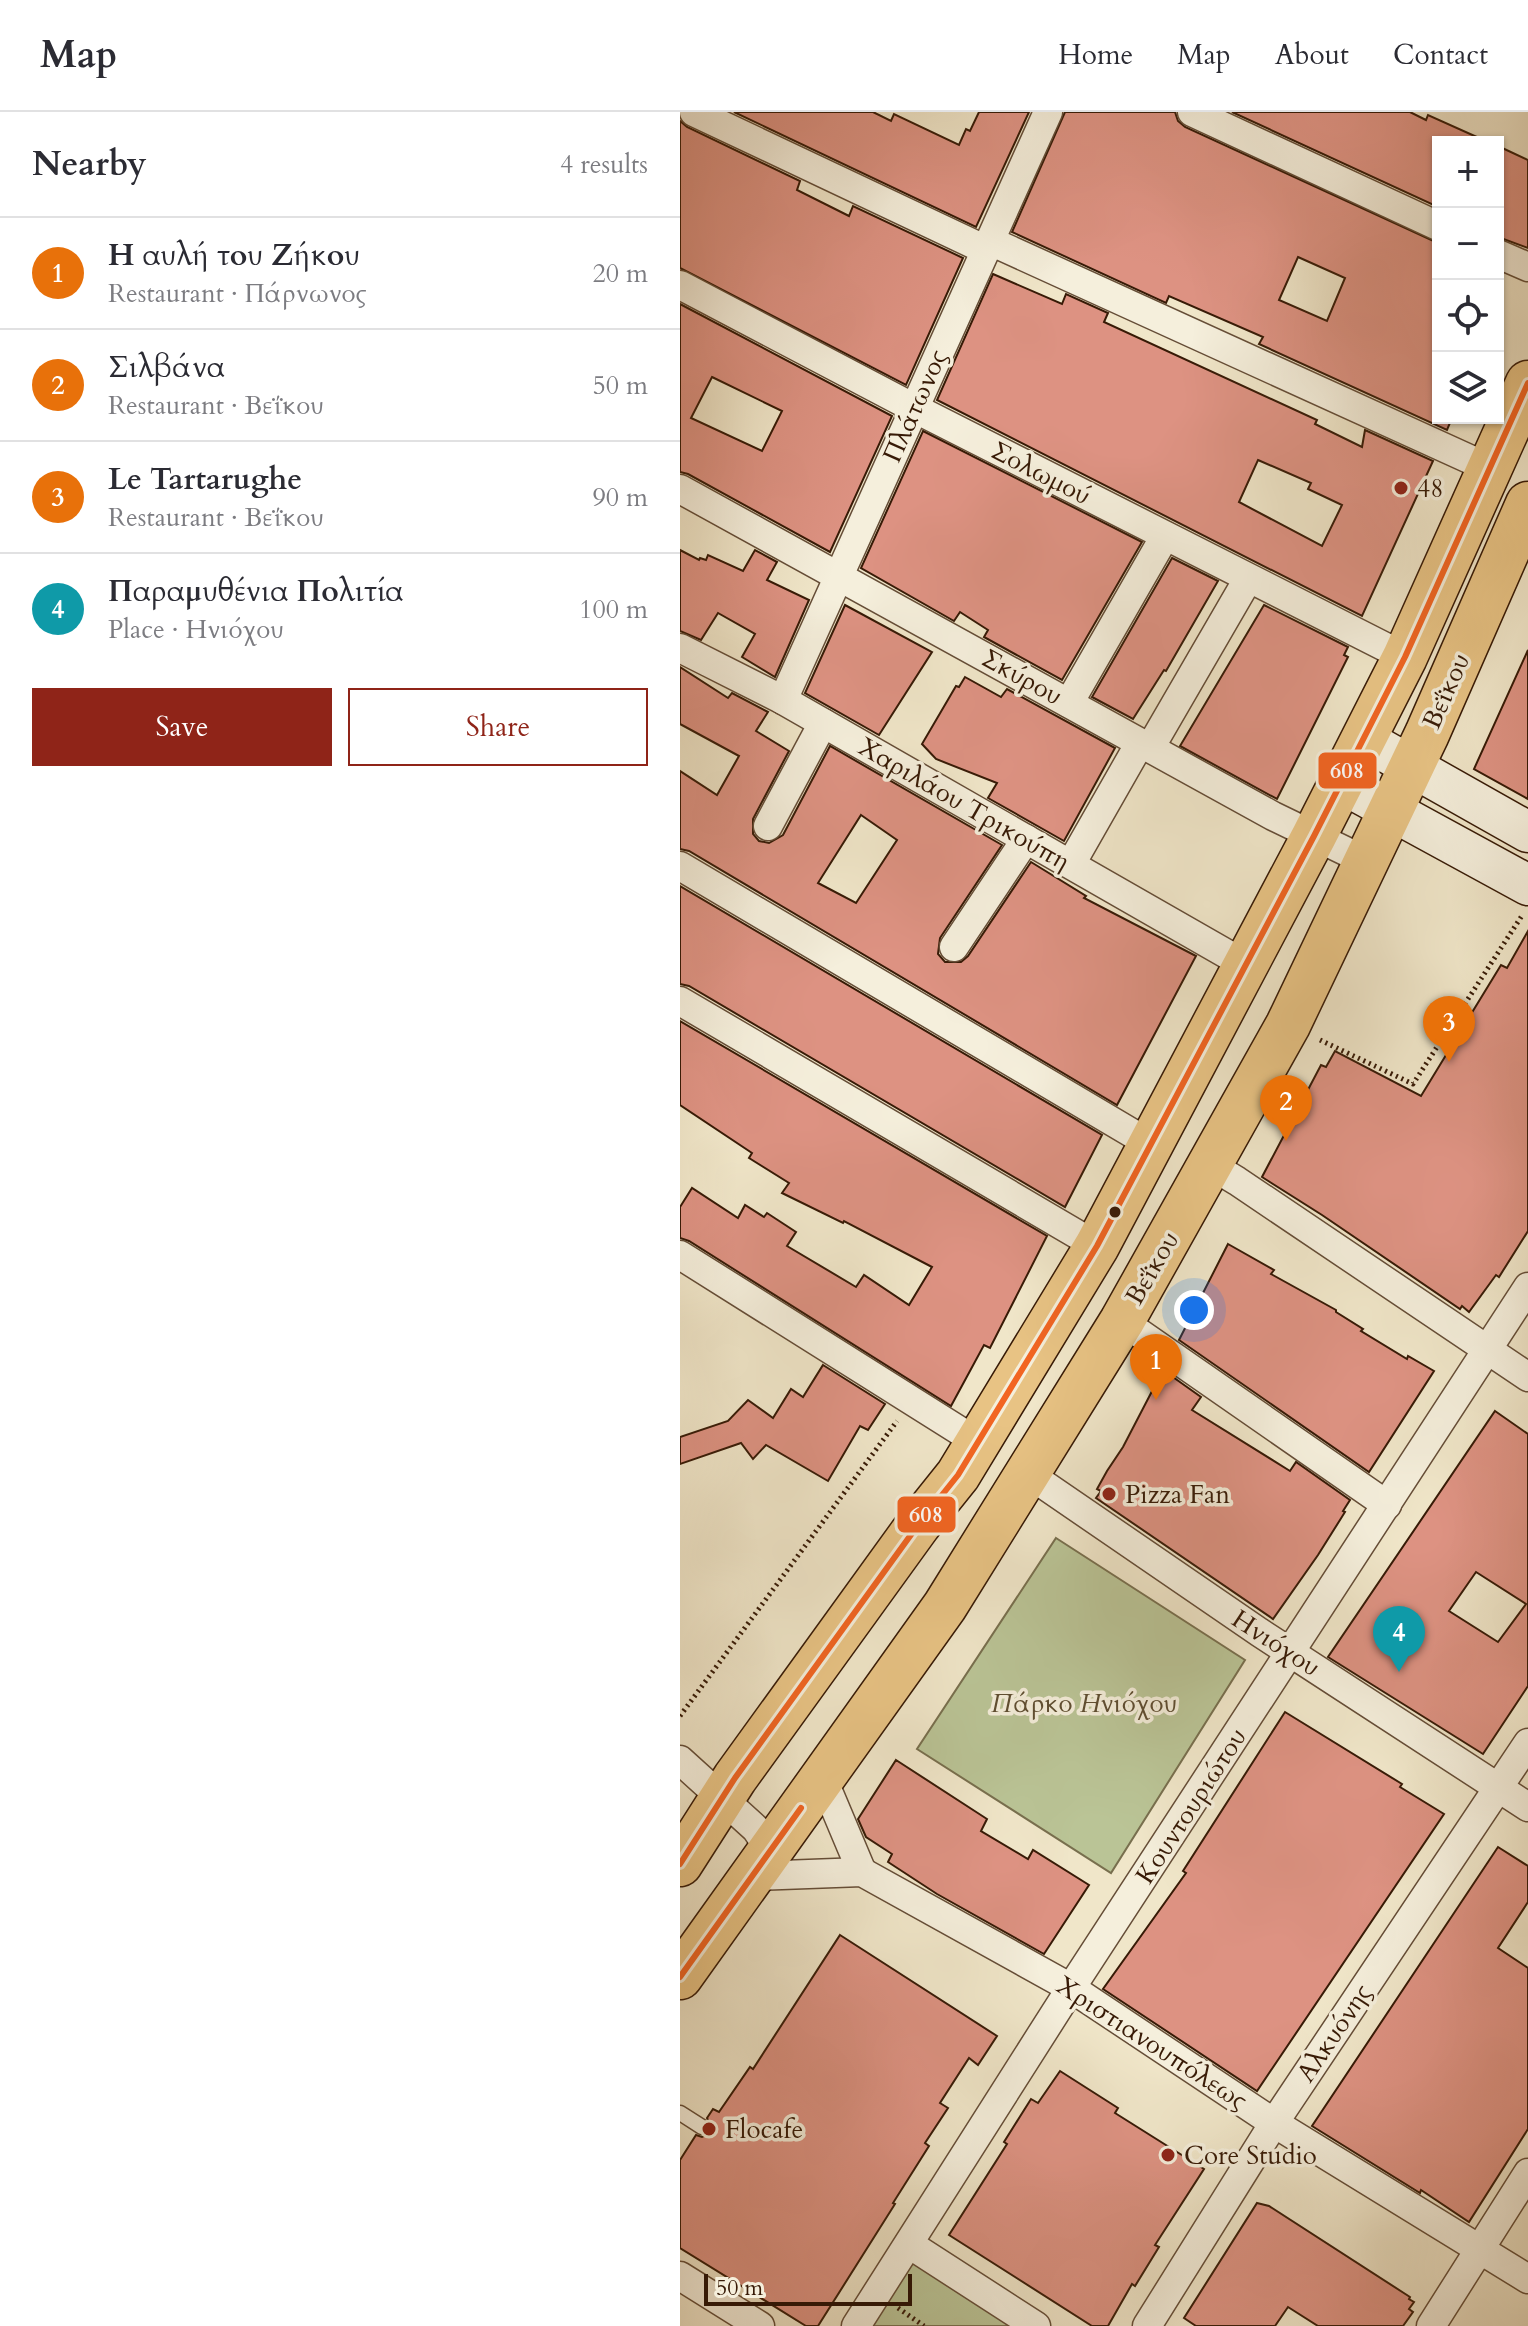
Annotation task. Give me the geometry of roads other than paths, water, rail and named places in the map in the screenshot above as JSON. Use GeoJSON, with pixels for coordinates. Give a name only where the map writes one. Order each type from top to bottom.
{"type":"FeatureCollection","features":[{"type":"Feature","properties":{"kind":"main road","name":"Βεΐκου"},"geometry":{"type":"LineString","coordinates":[[680,1864],[722,1796],[979,1443],[1097,1246],[1405,657],[1528,383]]}},
{"type":"Feature","properties":{"kind":"main road","name":"Βεΐκου"},"geometry":{"type":"LineString","coordinates":[[680,1977],[945,1606],[1122,1321],[1288,1025],[1411,767],[1528,504]]}},
{"type":"Feature","properties":{"kind":"street"},"geometry":{"type":"LineString","coordinates":[[694,112],[1489,468]]}},
{"type":"Feature","properties":{"kind":"street","name":"Πλάτωνος"},"geometry":{"type":"LineString","coordinates":[[783,700],[1048,112]]}},
{"type":"Feature","properties":{"kind":"street"},"geometry":{"type":"LineString","coordinates":[[1192,112],[1432,223]]}},
{"type":"Feature","properties":{"kind":"street"},"geometry":{"type":"LineString","coordinates":[[1504,257],[1528,267]]}},
{"type":"Feature","properties":{"kind":"street","name":"Σολωμού"},"geometry":{"type":"LineString","coordinates":[[680,285],[914,408],[1405,657]]}},
{"type":"Feature","properties":{"kind":"street","name":"Σκύρου"},"geometry":{"type":"LineString","coordinates":[[680,489],[1145,745],[1366,861]]}},
{"type":"Feature","properties":{"kind":"street"},"geometry":{"type":"LineString","coordinates":[[1069,703],[1165,536]]}},
{"type":"Feature","properties":{"kind":"street"},"geometry":{"type":"LineString","coordinates":[[1071,864],[1248,579]]}},
{"type":"Feature","properties":{"kind":"street","name":"Χαριλάου Τρικούπη"},"geometry":{"type":"LineString","coordinates":[[680,648],[783,700],[1246,965]]}},
{"type":"Feature","properties":{"kind":"street"},"geometry":{"type":"LineString","coordinates":[[768,826],[823,723]]}},
{"type":"Feature","properties":{"kind":"street"},"geometry":{"type":"LineString","coordinates":[[1363,739],[1528,832]]}},
{"type":"Feature","properties":{"kind":"street"},"geometry":{"type":"LineString","coordinates":[[1341,783],[1528,885]]}},
{"type":"Feature","properties":{"kind":"street"},"geometry":{"type":"LineString","coordinates":[[954,947],[1026,839]]}},
{"type":"Feature","properties":{"kind":"street"},"geometry":{"type":"LineString","coordinates":[[680,866],[1152,1145]]}},
{"type":"Feature","properties":{"kind":"street"},"geometry":{"type":"LineString","coordinates":[[680,1001],[1097,1246]]}},
{"type":"Feature","properties":{"kind":"street"},"geometry":{"type":"LineString","coordinates":[[1209,1164],[1528,1377]]}},
{"type":"Feature","properties":{"kind":"street"},"geometry":{"type":"LineString","coordinates":[[680,1255],[979,1443]]}},
{"type":"Feature","properties":{"kind":"street","name":"Κουντουριώτου"},"geometry":{"type":"LineString","coordinates":[[856,2326],[1071,1988],[1528,1287]]}},
{"type":"Feature","properties":{"kind":"street"},"geometry":{"type":"LineString","coordinates":[[1122,1321],[1387,1505]]}},
{"type":"Feature","properties":{"kind":"street","name":"Ηνιόχου"},"geometry":{"type":"LineString","coordinates":[[1027,1473],[1291,1653],[1528,1807]]}},
{"type":"Feature","properties":{"kind":"street","name":"Αλκυόνης"},"geometry":{"type":"LineString","coordinates":[[1147,2326],[1274,2123],[1528,1743]]}},
{"type":"Feature","properties":{"kind":"street"},"geometry":{"type":"LineString","coordinates":[[680,1760],[722,1796],[760,1835],[764,1841],[760,1867],[862,1872],[822,1777]]}},
{"type":"Feature","properties":{"kind":"street","name":"Χριστιανουπόλεως"},"geometry":{"type":"LineString","coordinates":[[862,1872],[1071,1988],[1274,2123],[1528,2279]]}},
{"type":"Feature","properties":{"kind":"street"},"geometry":{"type":"LineString","coordinates":[[1431,2326],[1528,2173]]}},
{"type":"Feature","properties":{"kind":"street"},"geometry":{"type":"LineString","coordinates":[[909,2244],[1036,2326]]}},
{"type":"Feature","properties":{"kind":"street"},"geometry":{"type":"LineString","coordinates":[[680,2276],[760,2326]]}},
{"type":"Feature","properties":{"kind":"lane"},"geometry":{"type":"LineString","coordinates":[[680,2113],[702,2127]]}},
{"type":"Feature","properties":{"kind":"place","name":"48"},"geometry":{"type":"Point","coordinates":[1401,488]}},
{"type":"Feature","properties":{"kind":"place","name":"Le Tartarughe"},"geometry":{"type":"Point","coordinates":[1449,1062]}},
{"type":"Feature","properties":{"kind":"place","name":"Σιλβάνα"},"geometry":{"type":"Point","coordinates":[1286,1141]}},
{"type":"Feature","properties":{"kind":"place","name":"Η αυλή του Ζήκου"},"geometry":{"type":"Point","coordinates":[1156,1400]}},
{"type":"Feature","properties":{"kind":"place","name":"Pizza Fan"},"geometry":{"type":"Point","coordinates":[1109,1494]}},
{"type":"Feature","properties":{"kind":"place","name":"Παραμυθένια Πολιτία"},"geometry":{"type":"Point","coordinates":[1399,1672]}},
{"type":"Feature","properties":{"kind":"place","name":"Flocafe"},"geometry":{"type":"Point","coordinates":[709,2129]}},
{"type":"Feature","properties":{"kind":"place","name":"Core Studio"},"geometry":{"type":"Point","coordinates":[1168,2155]}},
{"type":"Feature","properties":{"kind":"park label","name":"Πάρκο Ηνιόχου"},"geometry":{"type":"Point","coordinates":[1084,1703]}}]}
